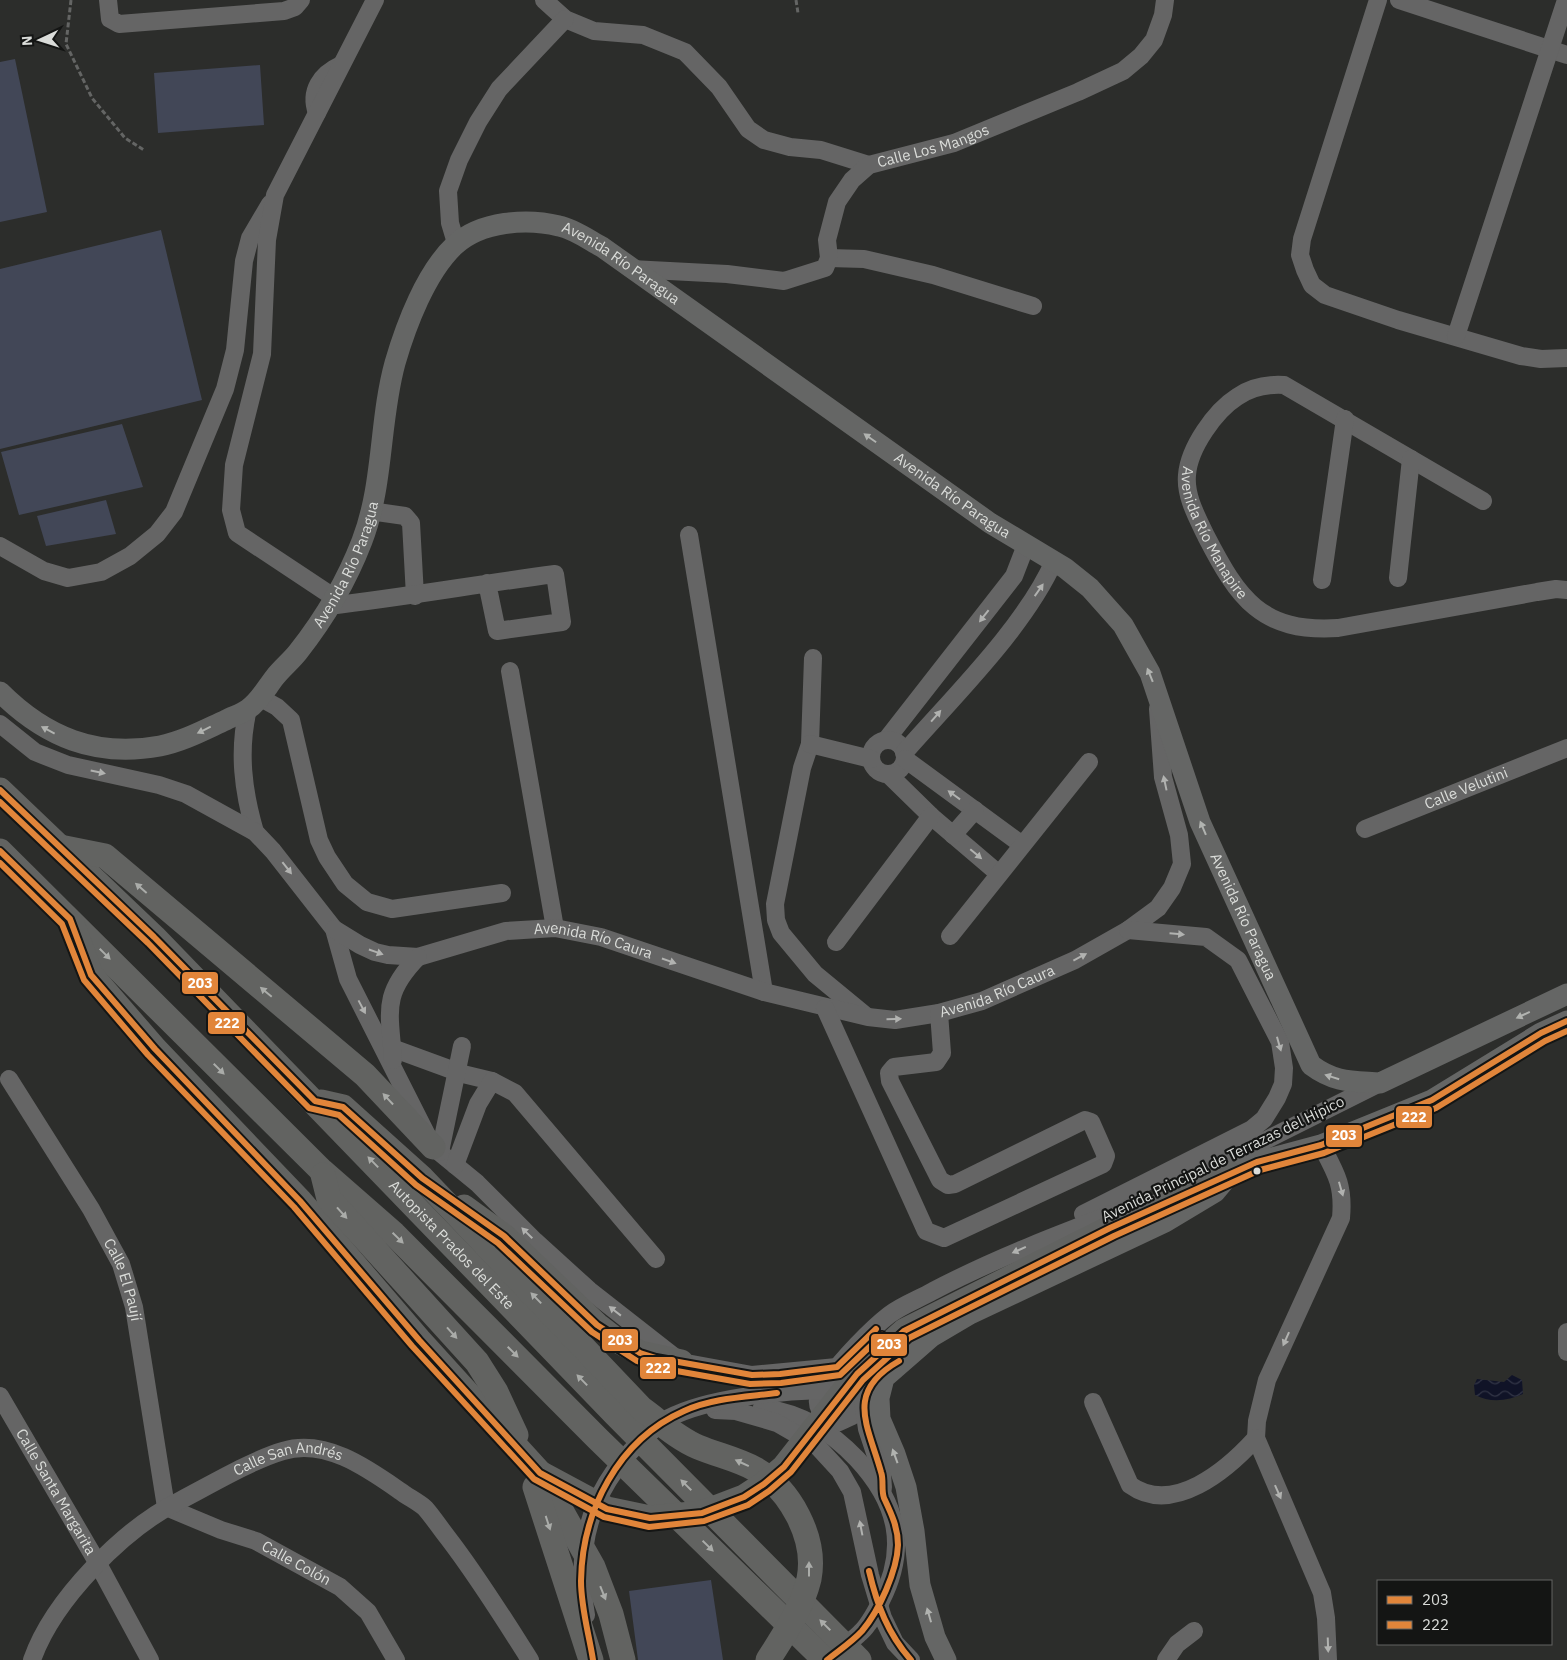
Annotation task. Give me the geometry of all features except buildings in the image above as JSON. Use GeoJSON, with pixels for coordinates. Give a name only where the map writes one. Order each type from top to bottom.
{"type":"FeatureCollection","features":[{"type":"Feature","properties":{"kind":"highway","name":"Autopista Prados del Este"},"geometry":{"type":"LineString","coordinates":[[0,790],[154,937],[315,1101],[616,1415],[859,1660]]}},
{"type":"Feature","properties":{"kind":"highway"},"geometry":{"type":"LineString","coordinates":[[60,847],[104,856],[365,1075],[437,1150]]}},
{"type":"Feature","properties":{"kind":"highway","name":"Autopista Prados del Este"},"geometry":{"type":"LineString","coordinates":[[0,851],[322,1171],[394,1234],[598,1439],[826,1660]]}},
{"type":"Feature","properties":{"kind":"highway"},"geometry":{"type":"LineString","coordinates":[[70,919],[91,975],[155,1049],[300,1201],[419,1340],[540,1473],[593,1567],[612,1614],[623,1660]]}},
{"type":"Feature","properties":{"kind":"highway"},"geometry":{"type":"LineString","coordinates":[[315,1101],[343,1107],[422,1178],[642,1409],[678,1436],[699,1448],[739,1461],[757,1470],[782,1490],[803,1526],[809,1558],[809,1579],[794,1618],[768,1660]]}},
{"type":"Feature","properties":{"kind":"highway"},"geometry":{"type":"LineString","coordinates":[[322,1171],[329,1199],[477,1362],[496,1392],[514,1429],[536,1489],[592,1660]]}},
{"type":"Feature","properties":{"kind":"highway"},"geometry":{"type":"LineString","coordinates":[[540,1473],[607,1509],[627,1514],[668,1518],[702,1513],[718,1508],[751,1492],[784,1467],[857,1374],[904,1330],[1110,1228],[1230,1174]]}},
{"type":"Feature","properties":{"kind":"highway"},"geometry":{"type":"LineString","coordinates":[[422,1178],[504,1236],[597,1325],[615,1339],[640,1353],[682,1362]]}},
{"type":"Feature","properties":{"kind":"main road","name":"Avenida Río Paragua"},"geometry":{"type":"LineString","coordinates":[[254,703],[298,652],[332,602],[363,540],[378,479],[387,405],[395,363],[432,270],[456,243],[488,227],[526,221],[562,226],[602,247],[982,518],[1054,561],[1090,588],[1123,625],[1141,655],[1158,697],[1200,822],[1311,1065],[1327,1076],[1348,1081],[1380,1083]]}},
{"type":"Feature","properties":{"kind":"main road"},"geometry":{"type":"LineString","coordinates":[[0,692],[24,715],[58,735],[94,747],[117,749],[141,749],[186,739],[254,703]]}},
{"type":"Feature","properties":{"kind":"main road","name":"Avenida Principal de Terrazas del Hípico"},"geometry":{"type":"LineString","coordinates":[[1380,1083],[1567,994]]}},
{"type":"Feature","properties":{"kind":"main road","name":"Avenida Principal de Terrazas del Hípico"},"geometry":{"type":"LineString","coordinates":[[910,1354],[931,1337],[970,1314],[1165,1222],[1215,1192],[1230,1174],[1257,1162],[1321,1144],[1432,1100],[1541,1033],[1567,1022]]}},
{"type":"Feature","properties":{"kind":"main road"},"geometry":{"type":"LineString","coordinates":[[910,1354],[884,1378],[879,1398],[880,1419],[895,1454],[906,1488],[914,1531],[920,1585],[935,1637],[946,1660]]}},
{"type":"Feature","properties":{"kind":"street"},"geometry":{"type":"LineString","coordinates":[[108,0],[110,19],[119,24],[284,11],[295,7],[300,0]]}},
{"type":"Feature","properties":{"kind":"street"},"geometry":{"type":"LineString","coordinates":[[0,546],[44,571],[68,578],[102,572],[130,556],[157,534],[174,512],[225,389],[235,350],[244,261],[250,238],[275,195],[375,0]]}},
{"type":"Feature","properties":{"kind":"street"},"geometry":{"type":"LineString","coordinates":[[544,0],[565,19],[594,31],[643,35],[685,52],[719,87],[748,129],[764,140],[790,147],[821,150],[868,165]]}},
{"type":"Feature","properties":{"kind":"street","name":"Calle Los Mangos"},"geometry":{"type":"LineString","coordinates":[[829,258],[827,240],[837,202],[852,180],[868,165],[954,143],[1078,92],[1123,71],[1141,56],[1154,40],[1163,15],[1165,0]]}},
{"type":"Feature","properties":{"kind":"street"},"geometry":{"type":"LineString","coordinates":[[1378,0],[1302,239],[1300,255],[1312,285],[1325,294],[1398,320],[1521,356],[1541,359],[1567,358]]}},
{"type":"Feature","properties":{"kind":"street"},"geometry":{"type":"LineString","coordinates":[[1399,0],[1567,55]]}},
{"type":"Feature","properties":{"kind":"street"},"geometry":{"type":"LineString","coordinates":[[1456,336],[1566,0]]}},
{"type":"Feature","properties":{"kind":"street"},"geometry":{"type":"LineString","coordinates":[[456,243],[450,223],[448,191],[458,160],[478,122],[499,89],[565,19]]}},
{"type":"Feature","properties":{"kind":"street"},"geometry":{"type":"LineString","coordinates":[[275,195],[267,240],[262,354],[234,465],[231,510],[236,533],[332,602],[415,596],[487,583],[555,574],[562,622],[497,632],[487,583]]}},
{"type":"Feature","properties":{"kind":"street"},"geometry":{"type":"LineString","coordinates":[[631,269],[727,274],[784,281],[825,268],[829,258],[864,258],[933,276],[1033,306]]}},
{"type":"Feature","properties":{"kind":"street","name":"Avenida Río Manapire"},"geometry":{"type":"LineString","coordinates":[[1483,501],[1300,392],[1284,385],[1269,384],[1236,397],[1212,421],[1190,455],[1187,476],[1189,498],[1195,514],[1216,555],[1242,597],[1267,616],[1288,625],[1314,630],[1338,628],[1556,589],[1567,590]]}},
{"type":"Feature","properties":{"kind":"street"},"geometry":{"type":"LineString","coordinates":[[1322,580],[1344,419]]}},
{"type":"Feature","properties":{"kind":"street"},"geometry":{"type":"LineString","coordinates":[[1398,578],[1411,459]]}},
{"type":"Feature","properties":{"kind":"street"},"geometry":{"type":"LineString","coordinates":[[370,512],[405,516],[411,523],[415,596]]}},
{"type":"Feature","properties":{"kind":"street"},"geometry":{"type":"LineString","coordinates":[[689,535],[764,992]]}},
{"type":"Feature","properties":{"kind":"street"},"geometry":{"type":"LineString","coordinates":[[1026,545],[1014,576],[886,740],[878,744],[873,750],[871,759],[874,766],[880,772],[888,774],[896,772],[902,766],[905,756],[995,648],[1043,586],[1054,561]]}},
{"type":"Feature","properties":{"kind":"street"},"geometry":{"type":"LineString","coordinates":[[970,633],[995,648]]}},
{"type":"Feature","properties":{"kind":"street"},"geometry":{"type":"LineString","coordinates":[[813,658],[810,744],[802,768],[775,904],[776,920],[781,932],[816,974],[868,1018]]}},
{"type":"Feature","properties":{"kind":"street"},"geometry":{"type":"LineString","coordinates":[[510,671],[554,928]]}},
{"type":"Feature","properties":{"kind":"street","name":"Avenida Río Paragua"},"geometry":{"type":"LineString","coordinates":[[1128,930],[1158,908],[1172,888],[1182,864],[1178,835],[1163,777],[1158,697]]}},
{"type":"Feature","properties":{"kind":"street"},"geometry":{"type":"LineString","coordinates":[[255,832],[247,807],[242,776],[243,738],[254,703],[277,707],[292,720],[319,840],[327,857],[346,884],[367,902],[392,909],[502,893]]}},
{"type":"Feature","properties":{"kind":"street"},"geometry":{"type":"LineString","coordinates":[[0,724],[35,752],[68,765],[159,785],[186,794],[255,832],[273,851],[334,929],[348,979],[437,1150],[477,1183],[535,1241],[589,1290],[682,1362],[752,1375],[837,1367]]}},
{"type":"Feature","properties":{"kind":"street"},"geometry":{"type":"LineString","coordinates":[[886,740],[901,746],[905,756],[1021,844]]}},
{"type":"Feature","properties":{"kind":"street"},"geometry":{"type":"LineString","coordinates":[[810,744],[871,759]]}},
{"type":"Feature","properties":{"kind":"street","name":"Calle Velutini"},"geometry":{"type":"LineString","coordinates":[[1365,829],[1567,748]]}},
{"type":"Feature","properties":{"kind":"street"},"geometry":{"type":"LineString","coordinates":[[950,936],[1021,844],[1088,762]]}},
{"type":"Feature","properties":{"kind":"street"},"geometry":{"type":"LineString","coordinates":[[888,774],[931,816],[999,874]]}},
{"type":"Feature","properties":{"kind":"street"},"geometry":{"type":"LineString","coordinates":[[953,835],[975,810]]}},
{"type":"Feature","properties":{"kind":"street"},"geometry":{"type":"LineString","coordinates":[[836,942],[931,816]]}},
{"type":"Feature","properties":{"kind":"street","name":"Avenida Río Caura"},"geometry":{"type":"LineString","coordinates":[[334,929],[375,952],[418,957],[506,931],[554,928],[601,937],[764,992],[868,1018],[896,1020],[939,1013],[982,1002],[1075,960],[1128,930]]}},
{"type":"Feature","properties":{"kind":"street"},"geometry":{"type":"LineString","coordinates":[[1042,1240],[1055,1229],[1252,1129],[1264,1120],[1283,1084],[1284,1068],[1280,1042],[1238,960],[1206,937],[1128,930]]}},
{"type":"Feature","properties":{"kind":"street"},"geometry":{"type":"LineString","coordinates":[[393,1068],[390,1004],[392,991],[406,969],[418,957]]}},
{"type":"Feature","properties":{"kind":"street"},"geometry":{"type":"LineString","coordinates":[[826,1008],[926,1231],[944,1238],[1102,1164],[1106,1156],[1091,1122],[1085,1120],[956,1184],[948,1185],[940,1180],[890,1081],[889,1073],[894,1068],[936,1062],[940,1058],[942,1053],[939,1013]]}},
{"type":"Feature","properties":{"kind":"street"},"geometry":{"type":"LineString","coordinates":[[437,1150],[462,1046]]}},
{"type":"Feature","properties":{"kind":"street"},"geometry":{"type":"LineString","coordinates":[[392,1048],[463,1074],[492,1081],[515,1093],[656,1259]]}},
{"type":"Feature","properties":{"kind":"street","name":"Calle El Paují"},"geometry":{"type":"LineString","coordinates":[[9,1079],[91,1209],[121,1264],[134,1307],[166,1507]]}},
{"type":"Feature","properties":{"kind":"street"},"geometry":{"type":"LineString","coordinates":[[456,1165],[478,1104],[492,1081]]}},
{"type":"Feature","properties":{"kind":"street","name":"Avenida Principal de Terrazas del Hípico"},"geometry":{"type":"LineString","coordinates":[[910,1354],[881,1371],[863,1401],[845,1421],[828,1420],[817,1406],[817,1399],[837,1367],[890,1314],[968,1273],[1042,1240],[1131,1207],[1258,1146],[1380,1083]]}},
{"type":"Feature","properties":{"kind":"street"},"geometry":{"type":"LineString","coordinates":[[1321,1144],[1336,1174],[1343,1196],[1341,1218],[1267,1380],[1257,1420],[1256,1438],[1322,1594],[1326,1618],[1328,1660]]}},
{"type":"Feature","properties":{"kind":"street"},"geometry":{"type":"LineString","coordinates":[[1567,1332],[1567,1352]]}},
{"type":"Feature","properties":{"kind":"street"},"geometry":{"type":"LineString","coordinates":[[592,1660],[581,1582],[587,1535],[598,1497],[628,1453],[654,1428],[668,1419],[703,1405],[776,1393],[822,1390]]}},
{"type":"Feature","properties":{"kind":"street","name":"Calle Santa Margarita"},"geometry":{"type":"LineString","coordinates":[[0,1396],[97,1562]]}},
{"type":"Feature","properties":{"kind":"street"},"geometry":{"type":"LineString","coordinates":[[733,1400],[798,1416],[837,1438],[867,1469],[893,1514],[898,1543],[895,1568],[872,1618],[861,1632],[826,1660]]}},
{"type":"Feature","properties":{"kind":"street"},"geometry":{"type":"LineString","coordinates":[[863,1401],[867,1429],[882,1474],[884,1496]]}},
{"type":"Feature","properties":{"kind":"street"},"geometry":{"type":"LineString","coordinates":[[1093,1402],[1130,1485],[1141,1493],[1153,1496],[1180,1494],[1195,1486],[1241,1454],[1256,1438]]}},
{"type":"Feature","properties":{"kind":"street"},"geometry":{"type":"LineString","coordinates":[[685,1411],[736,1410],[777,1423],[817,1446],[840,1471],[852,1492],[870,1575],[883,1618],[895,1643],[911,1660]]}},
{"type":"Feature","properties":{"kind":"street","name":"Calle San Andrés"},"geometry":{"type":"LineString","coordinates":[[32,1660],[38,1643],[97,1562],[166,1507],[283,1451],[308,1447],[350,1460],[424,1508],[462,1557],[530,1660]]}},
{"type":"Feature","properties":{"kind":"street","name":"Calle Colón"},"geometry":{"type":"LineString","coordinates":[[166,1507],[221,1530],[256,1541],[340,1588],[368,1612],[385,1637],[396,1660]]}},
{"type":"Feature","properties":{"kind":"street"},"geometry":{"type":"LineString","coordinates":[[97,1562],[150,1660]]}},
{"type":"Feature","properties":{"kind":"street"},"geometry":{"type":"LineString","coordinates":[[1166,1660],[1177,1644],[1194,1631]]}},
{"type":"Feature","properties":{"kind":"path"},"geometry":{"type":"LineString","coordinates":[[71,0],[66,44],[77,63],[92,98],[125,138],[144,150]]}},
{"type":"Feature","properties":{"kind":"path"},"geometry":{"type":"LineString","coordinates":[[796,0],[798,13]]}},
{"type":"Feature","properties":{"kind":"shaded area"},"geometry":{"type":"Polygon","coordinates":[[[15,59],[47,212],[0,222],[0,62],[15,59]]]}},
{"type":"Feature","properties":{"kind":"shaded area"},"geometry":{"type":"Polygon","coordinates":[[[260,65],[264,125],[158,133],[154,73],[260,65]]]}},
{"type":"Feature","properties":{"kind":"shaded area"},"geometry":{"type":"Polygon","coordinates":[[[161,230],[202,400],[0,449],[0,269],[161,230]]]}},
{"type":"Feature","properties":{"kind":"shaded area"},"geometry":{"type":"Polygon","coordinates":[[[122,424],[143,487],[19,515],[1,452],[122,424]]]}},
{"type":"Feature","properties":{"kind":"shaded area"},"geometry":{"type":"Polygon","coordinates":[[[106,500],[116,534],[46,546],[37,516],[106,500]]]}},
{"type":"Feature","properties":{"kind":"shaded area"},"geometry":{"type":"Polygon","coordinates":[[[711,1580],[723,1660],[638,1660],[629,1591],[711,1580]]]}},
{"type":"Feature","properties":{"kind":"water"},"geometry":{"type":"Polygon","coordinates":[[[1512,1375],[1522,1380],[1523,1394],[1499,1400],[1481,1398],[1475,1395],[1474,1385],[1477,1379],[1504,1382],[1512,1375]]]}},
{"type":"Feature","properties":{"kind":"transit line","name":"203"},"geometry":{"type":"LineString","coordinates":[[0,790],[154,937],[315,1101],[343,1107],[422,1178],[504,1236],[597,1325],[640,1353],[656,1358],[752,1375],[780,1374],[837,1367],[876,1329]]}},
{"type":"Feature","properties":{"kind":"transit line","name":"222"},"geometry":{"type":"LineString","coordinates":[[0,802],[148,943],[309,1108],[339,1115],[416,1185],[498,1243],[592,1332],[637,1361],[654,1367],[750,1384],[781,1383],[840,1375],[882,1335]]}},
{"type":"Feature","properties":{"kind":"transit line","name":"203"},"geometry":{"type":"LineString","coordinates":[[0,851],[70,919],[91,975],[155,1049],[300,1201],[419,1340],[540,1473],[607,1509],[650,1518],[702,1513],[744,1497],[764,1484],[784,1467],[857,1374],[904,1331],[1110,1228],[1257,1162],[1321,1145],[1432,1100],[1541,1033],[1567,1021]]}},
{"type":"Feature","properties":{"kind":"transit line","name":"222"},"geometry":{"type":"LineString","coordinates":[[0,863],[62,924],[84,980],[148,1055],[294,1207],[412,1346],[534,1479],[604,1517],[649,1527],[704,1521],[748,1505],[769,1491],[791,1472],[863,1380],[909,1338],[1114,1236],[1260,1170],[1324,1153],[1436,1108],[1545,1041],[1567,1031]]}},
{"type":"Feature","properties":{"kind":"transit line","name":"203"},"geometry":{"type":"LineString","coordinates":[[827,1660],[854,1639],[875,1613],[891,1578],[897,1555],[897,1532],[883,1495],[882,1475],[866,1424],[864,1410],[866,1397],[871,1385],[882,1373],[899,1361]]}},
{"type":"Feature","properties":{"kind":"transit line","name":"203"},"geometry":{"type":"LineString","coordinates":[[593,1660],[581,1591],[583,1555],[588,1529],[597,1504],[608,1481],[623,1459],[640,1440],[661,1424],[684,1411],[706,1403],[777,1393]]}},
{"type":"Feature","properties":{"kind":"transit line","name":"203"},"geometry":{"type":"LineString","coordinates":[[869,1571],[884,1619],[896,1640],[911,1660]]}}]}
